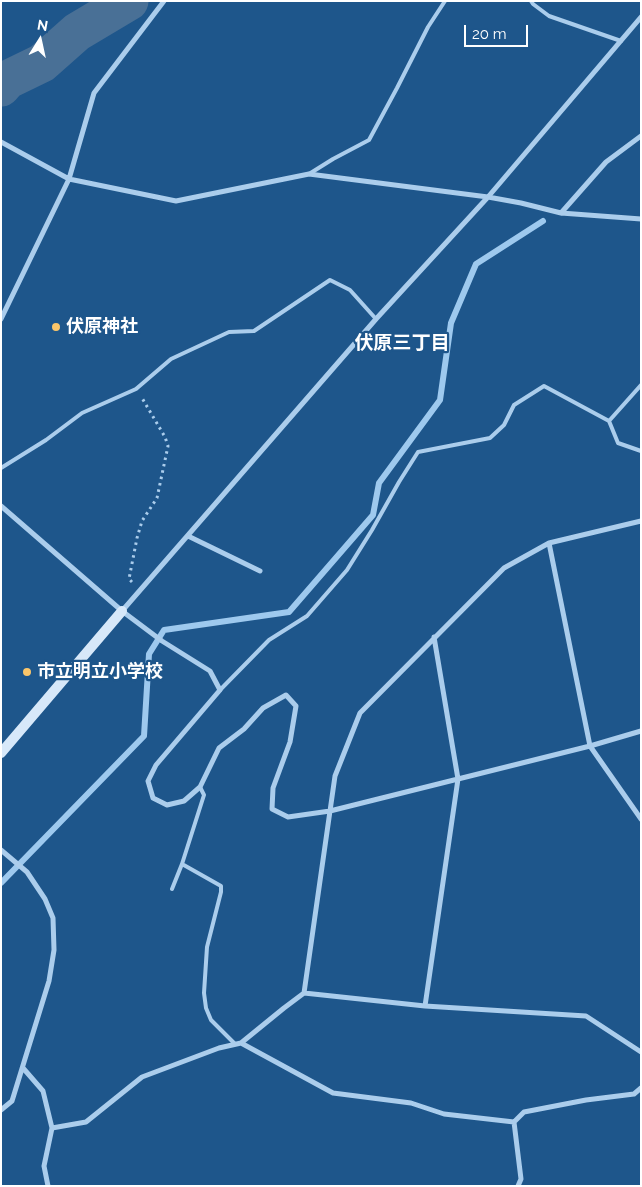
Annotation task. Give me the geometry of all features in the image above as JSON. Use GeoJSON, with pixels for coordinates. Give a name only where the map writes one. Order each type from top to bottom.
{"type":"FeatureCollection","features":[{"type":"Feature","properties":{"kind":"street"},"geometry":{"type":"LineString","coordinates":[[1,319],[68,179],[94,93],[164,1]]}},
{"type":"Feature","properties":{"kind":"street"},"geometry":{"type":"LineString","coordinates":[[1,753],[376,319],[488,197],[641,17]]}},
{"type":"Feature","properties":{"kind":"street"},"geometry":{"type":"LineString","coordinates":[[561,212],[606,162],[641,136]]}},
{"type":"Feature","properties":{"kind":"street"},"geometry":{"type":"LineString","coordinates":[[1,142],[68,179],[176,200],[309,174],[488,197],[561,212],[641,219]]}},
{"type":"Feature","properties":{"kind":"street"},"geometry":{"type":"LineString","coordinates":[[1,506],[122,611],[162,641],[210,671],[220,690],[156,764],[148,781],[153,798],[167,805],[184,801],[200,786],[220,748],[244,729],[263,708],[286,695],[296,706],[290,742],[273,788],[272,809],[288,817],[330,811],[590,746],[641,731]]}},
{"type":"Feature","properties":{"kind":"street"},"geometry":{"type":"LineString","coordinates":[[304,993],[335,776],[360,713],[504,568],[549,543],[641,521]]}},
{"type":"Feature","properties":{"kind":"street"},"geometry":{"type":"LineString","coordinates":[[188,536],[260,571]]}},
{"type":"Feature","properties":{"kind":"street"},"geometry":{"type":"LineString","coordinates":[[549,543],[590,746],[641,819]]}},
{"type":"Feature","properties":{"kind":"street"},"geometry":{"type":"LineString","coordinates":[[425,1006],[458,779],[434,637]]}},
{"type":"Feature","properties":{"kind":"street"},"geometry":{"type":"LineString","coordinates":[[1,850],[27,872],[45,898],[53,918],[54,950],[49,981],[12,1101],[1,1110]]}},
{"type":"Feature","properties":{"kind":"street"},"geometry":{"type":"LineString","coordinates":[[52,1128],[86,1122],[142,1077],[219,1048],[241,1043],[304,993],[425,1006],[586,1016],[641,1052]]}},
{"type":"Feature","properties":{"kind":"street"},"geometry":{"type":"LineString","coordinates":[[241,1043],[333,1093],[411,1103],[444,1114],[514,1122]]}},
{"type":"Feature","properties":{"kind":"street"},"geometry":{"type":"LineString","coordinates":[[22,1068],[43,1091],[52,1128],[44,1166],[48,1186]]}},
{"type":"Feature","properties":{"kind":"street"},"geometry":{"type":"LineString","coordinates":[[514,1122],[524,1112],[586,1100],[634,1094],[641,1088]]}},
{"type":"Feature","properties":{"kind":"street"},"geometry":{"type":"LineString","coordinates":[[514,1122],[520,1179],[518,1186]]}},
{"type":"Feature","properties":{"kind":"lane"},"geometry":{"type":"LineString","coordinates":[[309,174],[332,159],[369,140],[428,27],[445,1]]}},
{"type":"Feature","properties":{"kind":"lane"},"geometry":{"type":"LineString","coordinates":[[532,1],[549,16],[621,40]]}},
{"type":"Feature","properties":{"kind":"lane"},"geometry":{"type":"LineString","coordinates":[[1,468],[46,440],[82,413],[136,389],[172,359],[229,332],[254,331],[330,280],[350,290],[376,319]]}},
{"type":"Feature","properties":{"kind":"lane"},"geometry":{"type":"LineString","coordinates":[[610,421],[641,385]]}},
{"type":"Feature","properties":{"kind":"lane"},"geometry":{"type":"LineString","coordinates":[[220,690],[269,640],[307,616],[347,570],[418,452],[490,438],[504,425],[514,405],[544,386],[610,421],[618,443],[641,451]]}},
{"type":"Feature","properties":{"kind":"lane"},"geometry":{"type":"LineString","coordinates":[[172,889],[204,795],[200,786]]}},
{"type":"Feature","properties":{"kind":"lane"},"geometry":{"type":"LineString","coordinates":[[182,864],[221,886],[207,947],[204,993],[210,1020],[235,1044]]}},
{"type":"Feature","properties":{"kind":"path"},"geometry":{"type":"LineString","coordinates":[[136,389],[168,446],[158,498],[142,521],[137,538],[130,579],[140,591]]}},
{"type":"Feature","properties":{"kind":"waterway"},"geometry":{"type":"LineString","coordinates":[[1,87],[7,80],[42,63],[77,32],[129,1]]}},
{"type":"Feature","properties":{"kind":"waterway"},"geometry":{"type":"LineString","coordinates":[[1,883],[144,736],[149,654],[164,630],[289,612],[373,515],[379,483],[440,400],[451,323],[476,264],[543,221]]}},
{"type":"Feature","properties":{"kind":"place","name":"伏原神社"},"geometry":{"type":"Point","coordinates":[56,327]}},
{"type":"Feature","properties":{"kind":"place","name":"市立明立小学校"},"geometry":{"type":"Point","coordinates":[27,672]}},
{"type":"Feature","properties":{"kind":"district","name":"伏原三丁目"},"geometry":{"type":"Point","coordinates":[402,343]}}]}
